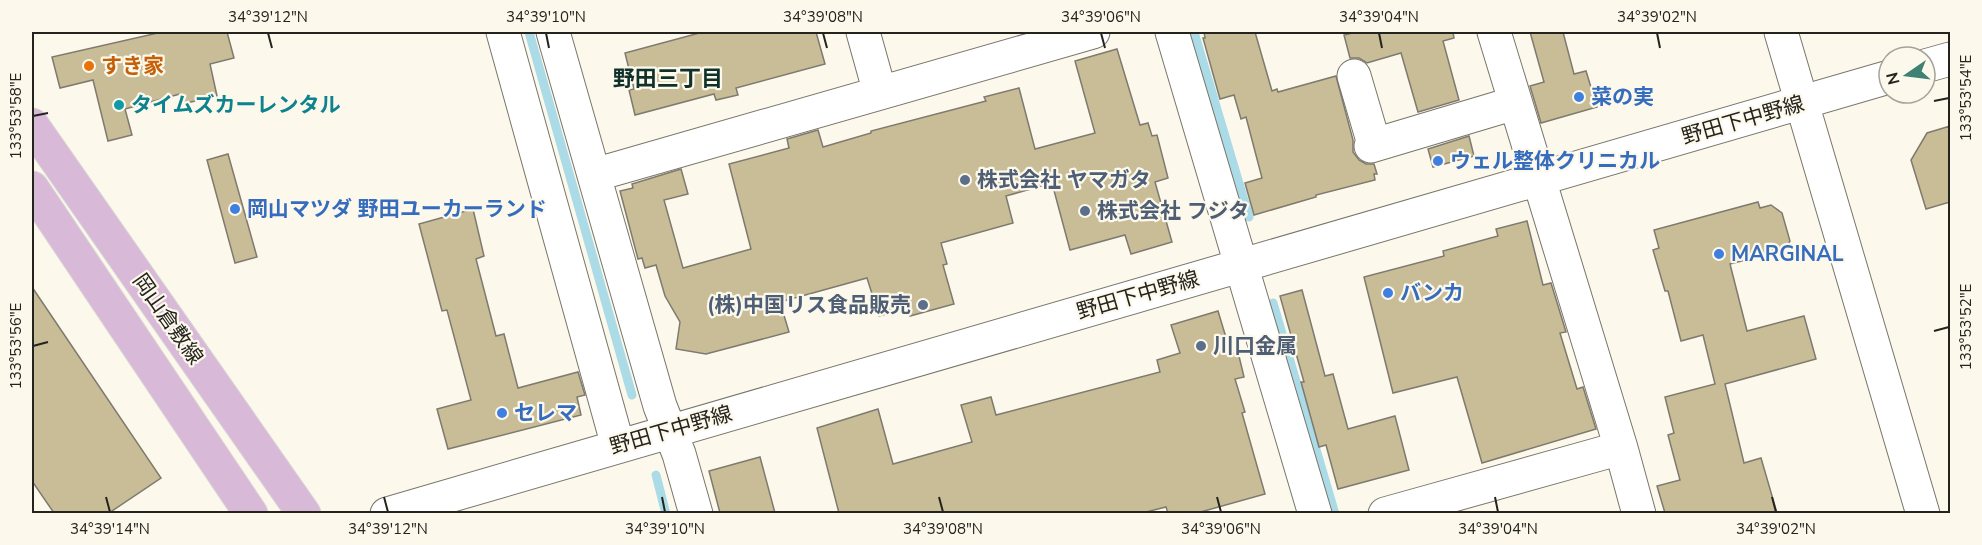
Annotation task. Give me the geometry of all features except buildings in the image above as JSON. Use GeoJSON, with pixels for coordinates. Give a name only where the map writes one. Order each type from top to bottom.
{"type":"FeatureCollection","features":[{"type":"Feature","properties":{"kind":"main road","name":"岡山倉敷線"},"geometry":{"type":"LineString","coordinates":[[32,125],[304,513]]}},
{"type":"Feature","properties":{"kind":"main road","name":"岡山倉敷線"},"geometry":{"type":"LineString","coordinates":[[36,203],[251,513]]}},
{"type":"Feature","properties":{"kind":"street"},"geometry":{"type":"LineString","coordinates":[[503,32],[618,446]]}},
{"type":"Feature","properties":{"kind":"street"},"geometry":{"type":"LineString","coordinates":[[553,32],[660,406],[679,454],[696,513]]}},
{"type":"Feature","properties":{"kind":"street"},"geometry":{"type":"LineString","coordinates":[[863,32],[880,93]]}},
{"type":"Feature","properties":{"kind":"street"},"geometry":{"type":"LineString","coordinates":[[594,175],[1093,32]]}},
{"type":"Feature","properties":{"kind":"street"},"geometry":{"type":"LineString","coordinates":[[1172,32],[1315,513]]}},
{"type":"Feature","properties":{"kind":"street"},"geometry":{"type":"LineString","coordinates":[[1494,32],[1639,513]]}},
{"type":"Feature","properties":{"kind":"street"},"geometry":{"type":"LineString","coordinates":[[1780,32],[1923,513]]}},
{"type":"Feature","properties":{"kind":"street"},"geometry":{"type":"LineString","coordinates":[[1354,76],[1373,145],[1515,103]]}},
{"type":"Feature","properties":{"kind":"street","name":"野田下中野線"},"geometry":{"type":"LineString","coordinates":[[387,513],[1877,81]]}},
{"type":"Feature","properties":{"kind":"street"},"geometry":{"type":"LineString","coordinates":[[1385,513],[1621,448]]}},
{"type":"Feature","properties":{"kind":"waterway"},"geometry":{"type":"LineString","coordinates":[[529,32],[632,395]]}},
{"type":"Feature","properties":{"kind":"waterway"},"geometry":{"type":"LineString","coordinates":[[1194,32],[1249,217]]}},
{"type":"Feature","properties":{"kind":"waterway"},"geometry":{"type":"LineString","coordinates":[[1273,303],[1335,514]]}},
{"type":"Feature","properties":{"kind":"waterway"},"geometry":{"type":"LineString","coordinates":[[656,475],[666,514]]}},
{"type":"Feature","properties":{"kind":"place","name":"すき家"},"geometry":{"type":"Point","coordinates":[89,66]}},
{"type":"Feature","properties":{"kind":"place","name":"菜の実"},"geometry":{"type":"Point","coordinates":[1579,97]}},
{"type":"Feature","properties":{"kind":"place","name":"タイムズカーレンタル"},"geometry":{"type":"Point","coordinates":[119,105]}},
{"type":"Feature","properties":{"kind":"place","name":"ウェル整体クリニカル"},"geometry":{"type":"Point","coordinates":[1438,161]}},
{"type":"Feature","properties":{"kind":"place","name":"株式会社 ヤマガタ"},"geometry":{"type":"Point","coordinates":[965,180]}},
{"type":"Feature","properties":{"kind":"place","name":"岡山マツダ 野田ユーカーランド"},"geometry":{"type":"Point","coordinates":[235,209]}},
{"type":"Feature","properties":{"kind":"place","name":"株式会社 フジタ"},"geometry":{"type":"Point","coordinates":[1085,211]}},
{"type":"Feature","properties":{"kind":"place","name":"MARGINAL"},"geometry":{"type":"Point","coordinates":[1719,254]}},
{"type":"Feature","properties":{"kind":"place","name":"バンカ"},"geometry":{"type":"Point","coordinates":[1388,293]}},
{"type":"Feature","properties":{"kind":"place","name":"(株)中国リス食品販売"},"geometry":{"type":"Point","coordinates":[923,305]}},
{"type":"Feature","properties":{"kind":"place","name":"川口金属"},"geometry":{"type":"Point","coordinates":[1201,346]}},
{"type":"Feature","properties":{"kind":"place","name":"セレマ"},"geometry":{"type":"Point","coordinates":[502,413]}},
{"type":"Feature","properties":{"kind":"district","name":"野田三丁目"},"geometry":{"type":"Point","coordinates":[668,78]}}]}
